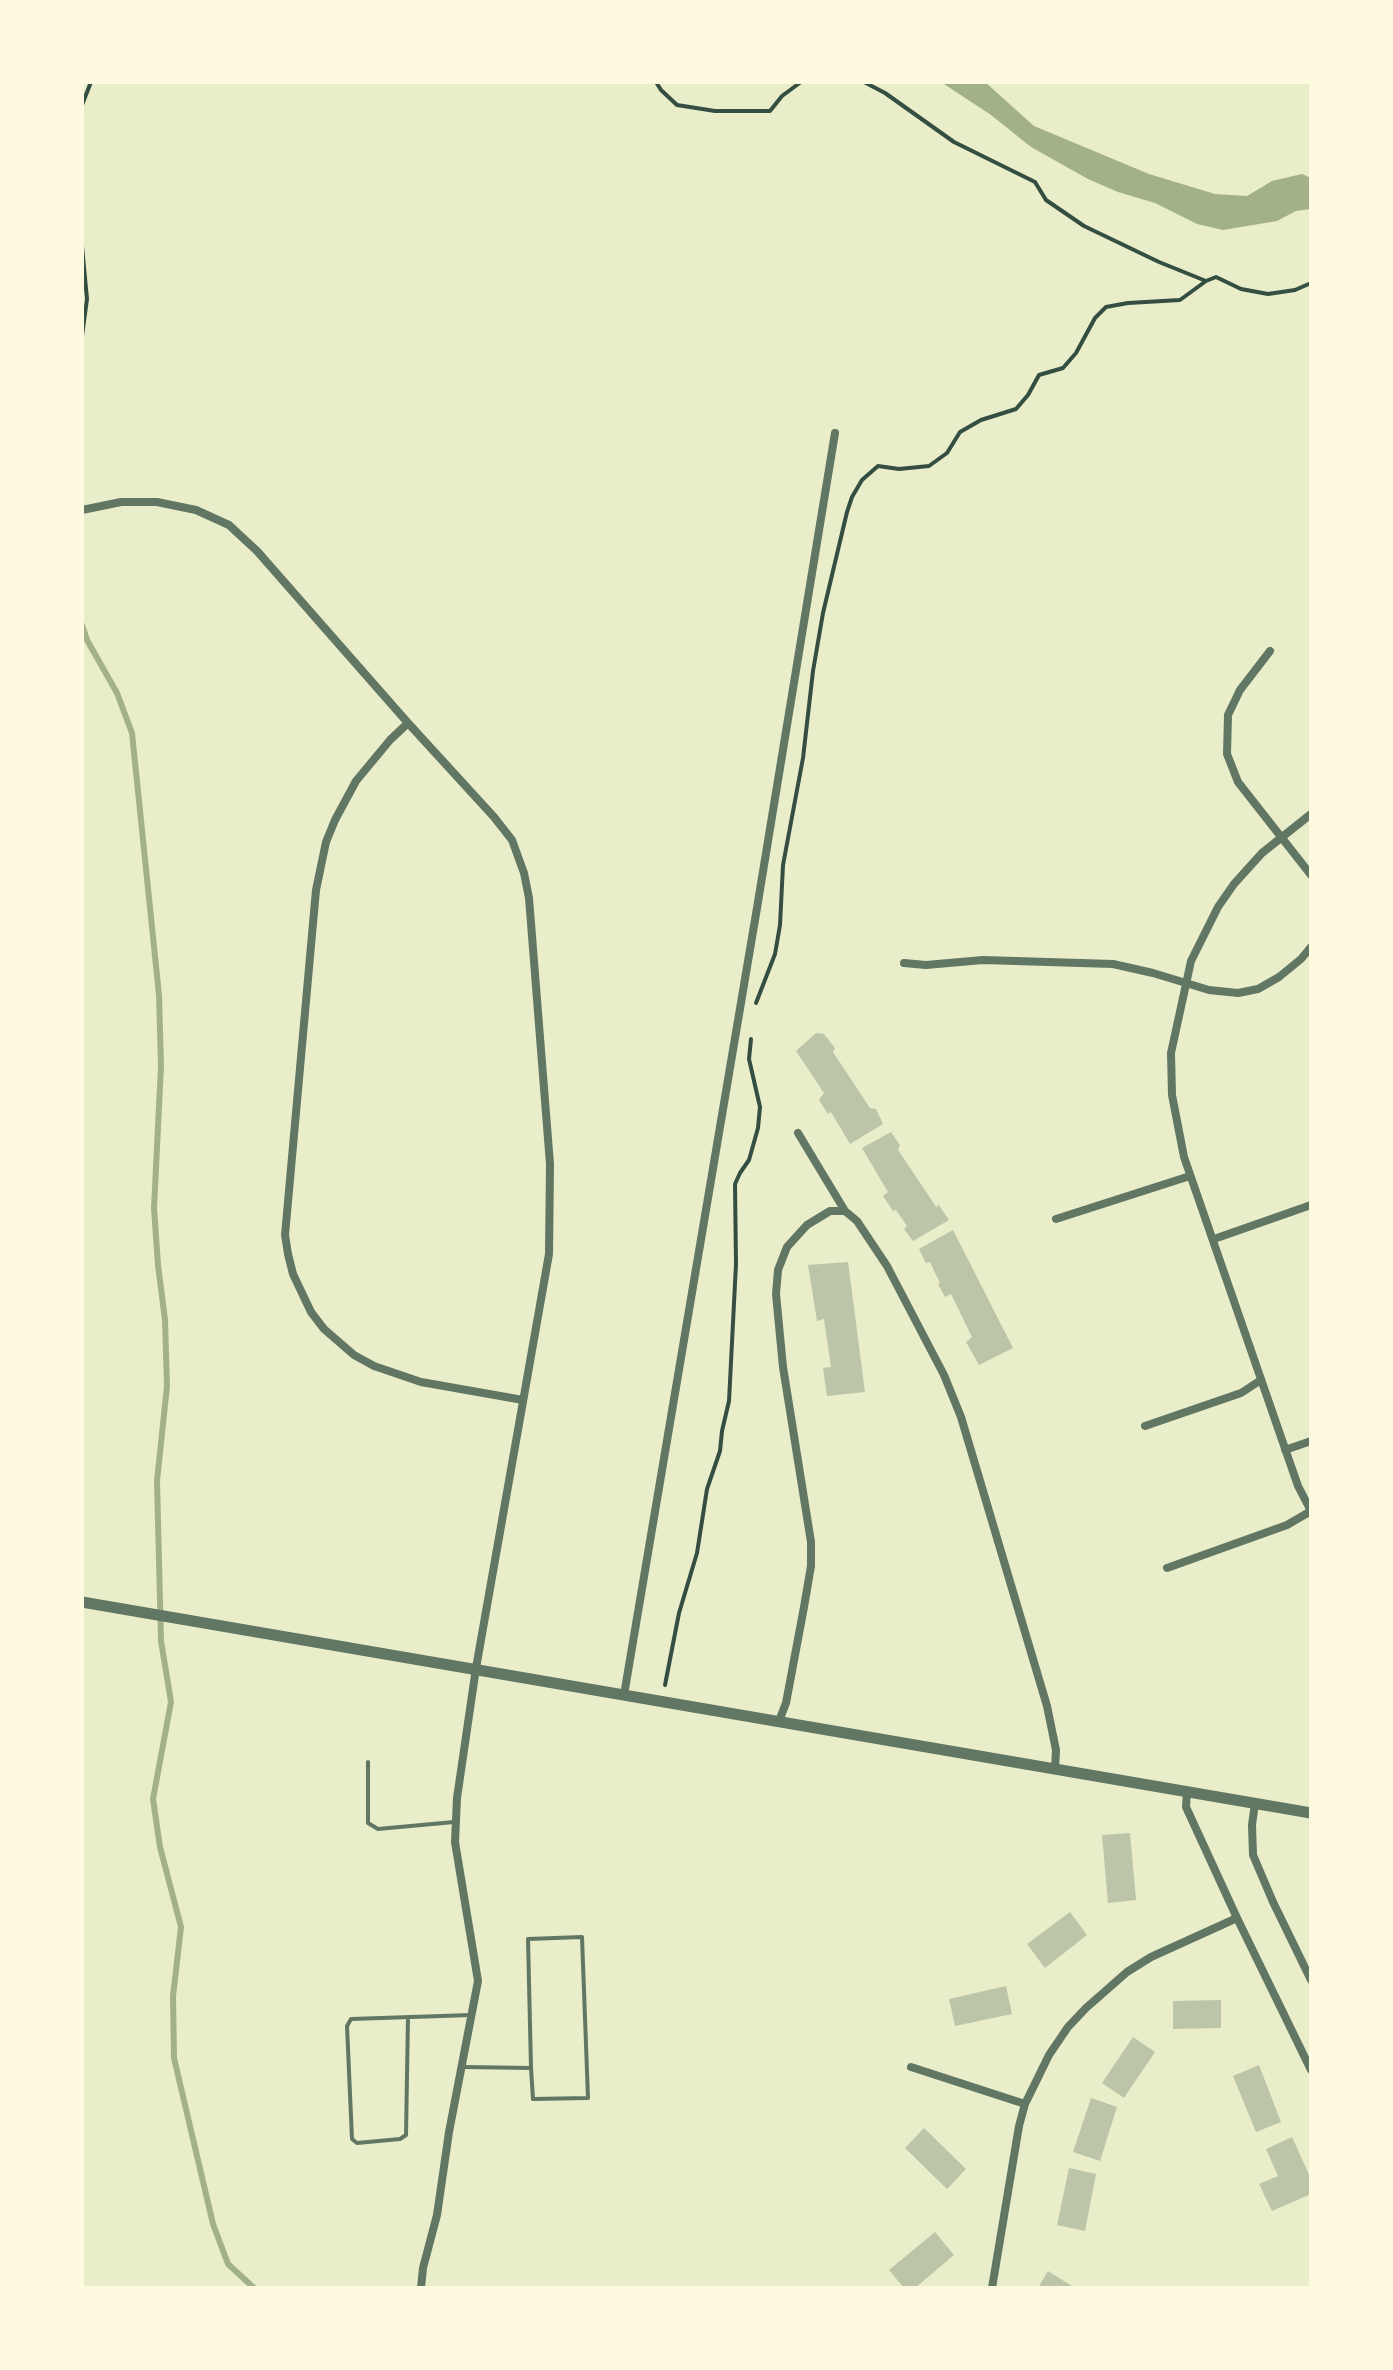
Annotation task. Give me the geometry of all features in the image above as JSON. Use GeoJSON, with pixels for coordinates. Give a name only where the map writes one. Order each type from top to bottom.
{"type":"FeatureCollection","features":[{"type":"Feature","properties":{"kind":"street"},"geometry":{"type":"LineString","coordinates":[[624,1695],[835,433]]}},
{"type":"Feature","properties":{"kind":"street"},"geometry":{"type":"LineString","coordinates":[[82,510],[121,502],[157,502],[196,510],[229,525],[257,551],[494,817],[512,840],[529,898],[550,1164],[549,1254],[476,1668],[457,1798],[455,1842],[478,1981],[437,2215],[421,2288]]}},
{"type":"Feature","properties":{"kind":"street"},"geometry":{"type":"LineString","coordinates":[[1270,651],[1240,690],[1228,715],[1227,754],[1238,782],[1311,875]]}},
{"type":"Feature","properties":{"kind":"street"},"geometry":{"type":"LineString","coordinates":[[408,723],[356,781],[326,842],[316,890],[285,1235],[288,1254],[297,1284],[311,1312],[324,1329],[354,1355],[411,1379],[523,1400]]}},
{"type":"Feature","properties":{"kind":"street"},"geometry":{"type":"LineString","coordinates":[[1167,1568],[1287,1525],[1311,1511],[1298,1486],[1190,1176],[1172,1095],[1171,1053],[1191,961],[1218,907],[1262,853],[1311,814]]}},
{"type":"Feature","properties":{"kind":"street"},"geometry":{"type":"LineString","coordinates":[[904,963],[926,965],[983,960],[1113,964],[1209,990],[1238,993],[1258,989],[1279,977],[1311,947]]}},
{"type":"Feature","properties":{"kind":"street"},"geometry":{"type":"LineString","coordinates":[[798,1133],[845,1211],[857,1221],[887,1266],[944,1375],[961,1417],[1047,1706],[1056,1750],[1055,1769]]}},
{"type":"Feature","properties":{"kind":"street"},"geometry":{"type":"LineString","coordinates":[[1056,1219],[1190,1176]]}},
{"type":"Feature","properties":{"kind":"street"},"geometry":{"type":"LineString","coordinates":[[1214,1239],[1311,1205]]}},
{"type":"Feature","properties":{"kind":"street"},"geometry":{"type":"LineString","coordinates":[[779,1721],[786,1703],[799,1634],[811,1566],[811,1542],[783,1367],[776,1294],[778,1270],[787,1247],[807,1225],[830,1211],[845,1211]]}},
{"type":"Feature","properties":{"kind":"street"},"geometry":{"type":"LineString","coordinates":[[1145,1426],[1241,1393],[1261,1380]]}},
{"type":"Feature","properties":{"kind":"street"},"geometry":{"type":"LineString","coordinates":[[1285,1450],[1311,1441]]}},
{"type":"Feature","properties":{"kind":"street"},"geometry":{"type":"LineString","coordinates":[[82,1602],[1311,1813]]}},
{"type":"Feature","properties":{"kind":"street"},"geometry":{"type":"LineString","coordinates":[[1187,1792],[1186,1807],[1311,2070]]}},
{"type":"Feature","properties":{"kind":"street"},"geometry":{"type":"LineString","coordinates":[[1255,1803],[1253,1855],[1311,1980]]}},
{"type":"Feature","properties":{"kind":"street"},"geometry":{"type":"LineString","coordinates":[[992,2288],[1025,2104],[1039,2072],[1068,2027],[1106,1989],[1151,1957],[1237,1918]]}},
{"type":"Feature","properties":{"kind":"street"},"geometry":{"type":"LineString","coordinates":[[911,2067],[1025,2104]]}},
{"type":"Feature","properties":{"kind":"lane"},"geometry":{"type":"LineString","coordinates":[[368,1762],[368,1823],[378,1829],[456,1822]]}},
{"type":"Feature","properties":{"kind":"lane"},"geometry":{"type":"LineString","coordinates":[[582,1937],[588,2098],[533,2099],[531,2068],[528,1939],[582,1937]]}},
{"type":"Feature","properties":{"kind":"lane"},"geometry":{"type":"LineString","coordinates":[[408,2017],[406,2135],[400,2139],[357,2143],[352,2139],[347,2026],[351,2019],[408,2017],[471,2015]]}},
{"type":"Feature","properties":{"kind":"lane"},"geometry":{"type":"LineString","coordinates":[[462,2067],[531,2068]]}},
{"type":"Feature","properties":{"kind":"path"},"geometry":{"type":"LineString","coordinates":[[82,105],[91,82]]}},
{"type":"Feature","properties":{"kind":"path"},"geometry":{"type":"LineString","coordinates":[[656,82],[677,105],[729,111],[770,111],[782,96],[801,82]]}},
{"type":"Feature","properties":{"kind":"path"},"geometry":{"type":"LineString","coordinates":[[864,82],[885,93],[954,142],[1035,182],[1046,200],[1084,226],[1206,281]]}},
{"type":"Feature","properties":{"kind":"path"},"geometry":{"type":"LineString","coordinates":[[82,246],[87,299],[82,336]]}},
{"type":"Feature","properties":{"kind":"path"},"geometry":{"type":"LineString","coordinates":[[755,1005],[775,954],[783,865],[803,758],[823,613],[847,512],[862,480],[878,466],[899,469],[929,466],[947,453],[960,432],[981,420],[1016,409],[1039,375],[1063,368],[1076,353],[1095,318],[1106,307],[1180,300],[1216,277],[1241,289],[1268,294],[1295,290],[1311,283]]}},
{"type":"Feature","properties":{"kind":"path"},"geometry":{"type":"LineString","coordinates":[[665,1685],[729,1401],[736,1264],[735,1184],[749,1160],[760,1107],[749,1059],[752,1030]]}},
{"type":"Feature","properties":{"kind":"shaded area"},"geometry":{"type":"Polygon","coordinates":[[[941,82],[985,82],[1034,126],[1149,174],[1215,194],[1247,196],[1272,181],[1302,174],[1311,178],[1311,209],[1296,211],[1277,221],[1223,230],[1197,224],[1155,203],[1088,179],[1031,147],[991,115],[941,82]]]}},
{"type":"Feature","properties":{"kind":"building"},"geometry":{"type":"Polygon","coordinates":[[[816,1033],[824,1034],[835,1048],[833,1052],[870,1108],[876,1109],[883,1124],[850,1144],[831,1112],[828,1114],[819,1100],[824,1093],[796,1051],[816,1033]]]}},
{"type":"Feature","properties":{"kind":"building"},"geometry":{"type":"Polygon","coordinates":[[[891,1132],[900,1145],[898,1150],[937,1208],[938,1204],[949,1220],[913,1241],[904,1229],[907,1226],[883,1196],[888,1192],[862,1148],[891,1132]]]}},
{"type":"Feature","properties":{"kind":"building"},"geometry":{"type":"Polygon","coordinates":[[[953,1230],[1013,1348],[979,1365],[966,1342],[972,1337],[951,1294],[945,1297],[930,1262],[926,1263],[919,1249],[953,1230]]]}},
{"type":"Feature","properties":{"kind":"building"},"geometry":{"type":"Polygon","coordinates":[[[848,1262],[865,1392],[827,1396],[823,1368],[831,1367],[824,1319],[817,1321],[808,1265],[848,1262]]]}},
{"type":"Feature","properties":{"kind":"building"},"geometry":{"type":"Polygon","coordinates":[[[1130,1833],[1136,1900],[1108,1903],[1102,1835],[1130,1833]]]}},
{"type":"Feature","properties":{"kind":"building"},"geometry":{"type":"Polygon","coordinates":[[[1070,1912],[1087,1935],[1045,1968],[1027,1944],[1070,1912]]]}},
{"type":"Feature","properties":{"kind":"building"},"geometry":{"type":"Polygon","coordinates":[[[1006,1986],[1012,2014],[955,2026],[949,1999],[1006,1986]]]}},
{"type":"Feature","properties":{"kind":"building"},"geometry":{"type":"Polygon","coordinates":[[[1221,2000],[1221,2028],[1173,2029],[1173,2001],[1221,2000]]]}},
{"type":"Feature","properties":{"kind":"building"},"geometry":{"type":"Polygon","coordinates":[[[1133,2037],[1155,2052],[1124,2098],[1102,2083],[1133,2037]]]}},
{"type":"Feature","properties":{"kind":"building"},"geometry":{"type":"Polygon","coordinates":[[[1259,2065],[1281,2122],[1256,2132],[1233,2076],[1259,2065]]]}},
{"type":"Feature","properties":{"kind":"building"},"geometry":{"type":"Polygon","coordinates":[[[1091,2098],[1117,2107],[1100,2161],[1073,2152],[1091,2098]]]}},
{"type":"Feature","properties":{"kind":"building"},"geometry":{"type":"Polygon","coordinates":[[[924,2128],[966,2169],[947,2189],[905,2148],[924,2128]]]}},
{"type":"Feature","properties":{"kind":"building"},"geometry":{"type":"Polygon","coordinates":[[[1292,2137],[1311,2179],[1311,2194],[1272,2211],[1259,2184],[1278,2176],[1266,2149],[1292,2137]]]}},
{"type":"Feature","properties":{"kind":"building"},"geometry":{"type":"Polygon","coordinates":[[[1069,2168],[1096,2174],[1085,2231],[1057,2225],[1069,2168]]]}},
{"type":"Feature","properties":{"kind":"building"},"geometry":{"type":"Polygon","coordinates":[[[935,2232],[954,2255],[915,2288],[904,2288],[889,2270],[935,2232]]]}},
{"type":"Feature","properties":{"kind":"building"},"geometry":{"type":"Polygon","coordinates":[[[1048,2271],[1075,2288],[1038,2288],[1048,2271]]]}},
{"type":"Feature","properties":{"kind":"waterway"},"geometry":{"type":"LineString","coordinates":[[82,625],[87,640],[117,693],[132,733],[159,995],[161,1066],[154,1208],[165,1320],[167,1386],[157,1481],[161,1641],[171,1702],[153,1799],[160,1847],[181,1927],[173,1996],[174,2058],[213,2224],[228,2264],[254,2288]]}}]}
